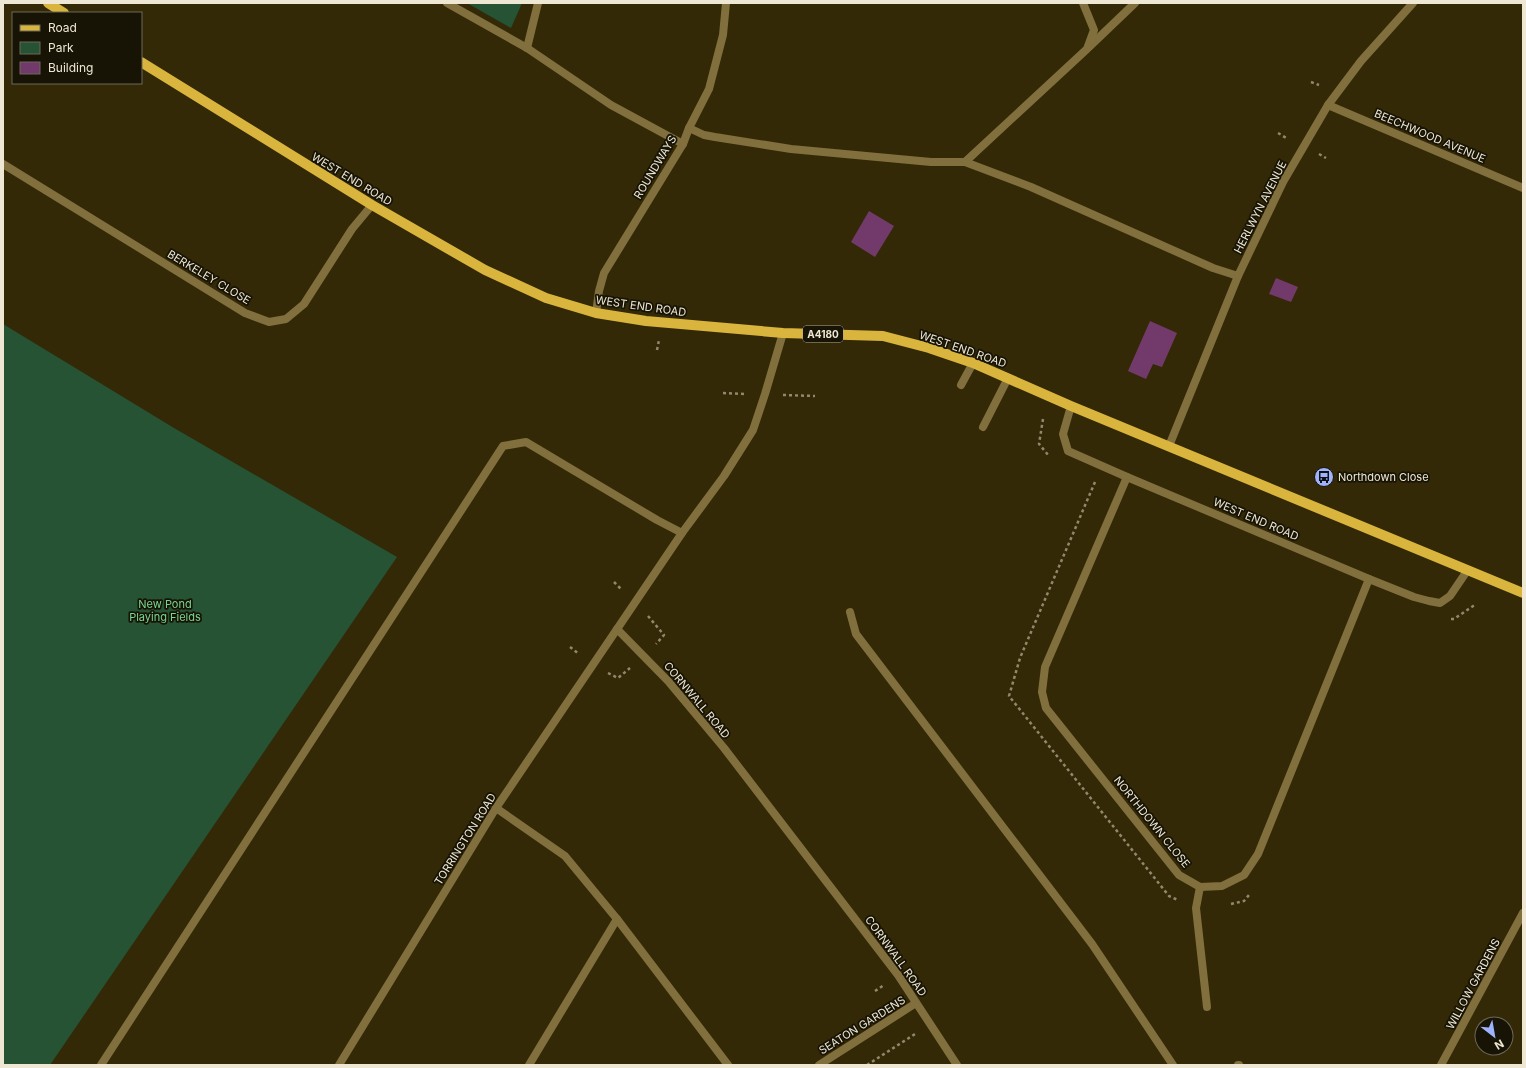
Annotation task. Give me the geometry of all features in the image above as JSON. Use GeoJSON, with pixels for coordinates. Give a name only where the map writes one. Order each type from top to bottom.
{"type":"FeatureCollection","features":[{"type":"Feature","properties":{"kind":"main road"},"geometry":{"type":"LineString","coordinates":[[48,3],[62,12]]}},
{"type":"Feature","properties":{"kind":"main road","name":"WEST END ROAD"},"geometry":{"type":"LineString","coordinates":[[142,63],[372,205],[485,270],[546,298],[596,313],[646,321],[783,333],[883,336],[929,348],[973,363],[1071,406],[1523,593]]}},
{"type":"Feature","properties":{"kind":"street"},"geometry":{"type":"LineString","coordinates":[[447,3],[527,48],[612,106],[683,144]]}},
{"type":"Feature","properties":{"kind":"street"},"geometry":{"type":"LineString","coordinates":[[527,48],[538,3]]}},
{"type":"Feature","properties":{"kind":"street","name":"ROUNDWAYS"},"geometry":{"type":"LineString","coordinates":[[596,313],[599,291],[604,274],[683,144],[689,128],[709,89],[723,35],[726,3]]}},
{"type":"Feature","properties":{"kind":"street"},"geometry":{"type":"LineString","coordinates":[[1083,3],[1094,30],[1087,49]]}},
{"type":"Feature","properties":{"kind":"street"},"geometry":{"type":"LineString","coordinates":[[966,162],[1135,3]]}},
{"type":"Feature","properties":{"kind":"street","name":"HERLWYN AVENUE"},"geometry":{"type":"LineString","coordinates":[[1169,446],[1238,276],[1283,182],[1328,105],[1361,61],[1413,3]]}},
{"type":"Feature","properties":{"kind":"street","name":"BEECHWOOD AVENUE"},"geometry":{"type":"LineString","coordinates":[[1328,105],[1523,188]]}},
{"type":"Feature","properties":{"kind":"street"},"geometry":{"type":"LineString","coordinates":[[689,128],[704,135],[791,149],[931,162],[966,162],[1032,187],[1213,268],[1238,276]]}},
{"type":"Feature","properties":{"kind":"street","name":"BERKELEY CLOSE"},"geometry":{"type":"LineString","coordinates":[[3,164],[246,313],[269,322],[286,319],[304,304],[352,229],[372,205]]}},
{"type":"Feature","properties":{"kind":"street"},"geometry":{"type":"LineString","coordinates":[[618,629],[682,533],[724,476],[753,430],[783,333]]}},
{"type":"Feature","properties":{"kind":"street"},"geometry":{"type":"LineString","coordinates":[[961,385],[973,363]]}},
{"type":"Feature","properties":{"kind":"street"},"geometry":{"type":"LineString","coordinates":[[983,427],[1008,378]]}},
{"type":"Feature","properties":{"kind":"street","name":"WEST END ROAD"},"geometry":{"type":"LineString","coordinates":[[1071,406],[1064,434],[1068,451],[1126,478],[1369,579],[1429,602],[1440,603],[1450,596],[1467,571]]}},
{"type":"Feature","properties":{"kind":"street"},"geometry":{"type":"LineString","coordinates":[[101,1065],[502,446],[526,442],[657,520],[682,533]]}},
{"type":"Feature","properties":{"kind":"street","name":"NORTHDOWN CLOSE"},"geometry":{"type":"LineString","coordinates":[[1126,478],[1045,667],[1042,692],[1046,708],[1179,875],[1200,887]]}},
{"type":"Feature","properties":{"kind":"street"},"geometry":{"type":"LineString","coordinates":[[1207,1007],[1196,908],[1200,887],[1222,886],[1244,875],[1258,854],[1369,579]]}},
{"type":"Feature","properties":{"kind":"street"},"geometry":{"type":"LineString","coordinates":[[850,612],[856,634],[1092,944],[1173,1065]]}},
{"type":"Feature","properties":{"kind":"street","name":"TORRINGTON ROAD"},"geometry":{"type":"LineString","coordinates":[[339,1065],[496,808],[618,629]]}},
{"type":"Feature","properties":{"kind":"street","name":"CORNWALL ROAD"},"geometry":{"type":"LineString","coordinates":[[618,629],[668,681],[724,748],[893,969],[957,1065]]}},
{"type":"Feature","properties":{"kind":"street"},"geometry":{"type":"LineString","coordinates":[[496,808],[565,856],[617,918],[728,1065]]}},
{"type":"Feature","properties":{"kind":"street","name":"WILLOW GARDENS"},"geometry":{"type":"LineString","coordinates":[[1441,1065],[1523,913]]}},
{"type":"Feature","properties":{"kind":"street"},"geometry":{"type":"LineString","coordinates":[[529,1065],[617,918]]}},
{"type":"Feature","properties":{"kind":"street","name":"SEATON GARDENS"},"geometry":{"type":"LineString","coordinates":[[819,1065],[916,1003]]}},
{"type":"Feature","properties":{"kind":"path"},"geometry":{"type":"LineString","coordinates":[[1096,479],[1020,658],[1009,696],[1168,896],[1196,908]]}},
{"type":"Feature","properties":{"kind":"path"},"geometry":{"type":"LineString","coordinates":[[1230,904],[1244,900],[1253,891]]}},
{"type":"Feature","properties":{"kind":"path"},"geometry":{"type":"LineString","coordinates":[[867,1065],[903,1042]]}},
{"type":"Feature","properties":{"kind":"green space"},"geometry":{"type":"Polygon","coordinates":[[[467,3],[522,3],[511,28],[467,3]]]}},
{"type":"Feature","properties":{"kind":"green space","name":"New Pond Playing Fields"},"geometry":{"type":"Polygon","coordinates":[[[3,324],[174,428],[397,557],[50,1065],[3,1065],[3,324]]]}},
{"type":"Feature","properties":{"kind":"building"},"geometry":{"type":"Polygon","coordinates":[[[869,211],[894,226],[875,257],[851,242],[869,211]]]}},
{"type":"Feature","properties":{"kind":"building"},"geometry":{"type":"Polygon","coordinates":[[[1276,278],[1298,287],[1291,302],[1269,294],[1276,278]]]}},
{"type":"Feature","properties":{"kind":"building"},"geometry":{"type":"Polygon","coordinates":[[[1150,321],[1177,333],[1162,367],[1153,364],[1146,379],[1128,371],[1150,321]]]}},
{"type":"Feature","properties":{"kind":"place","name":"Northdown Close"},"geometry":{"type":"Point","coordinates":[1324,477]}}]}
